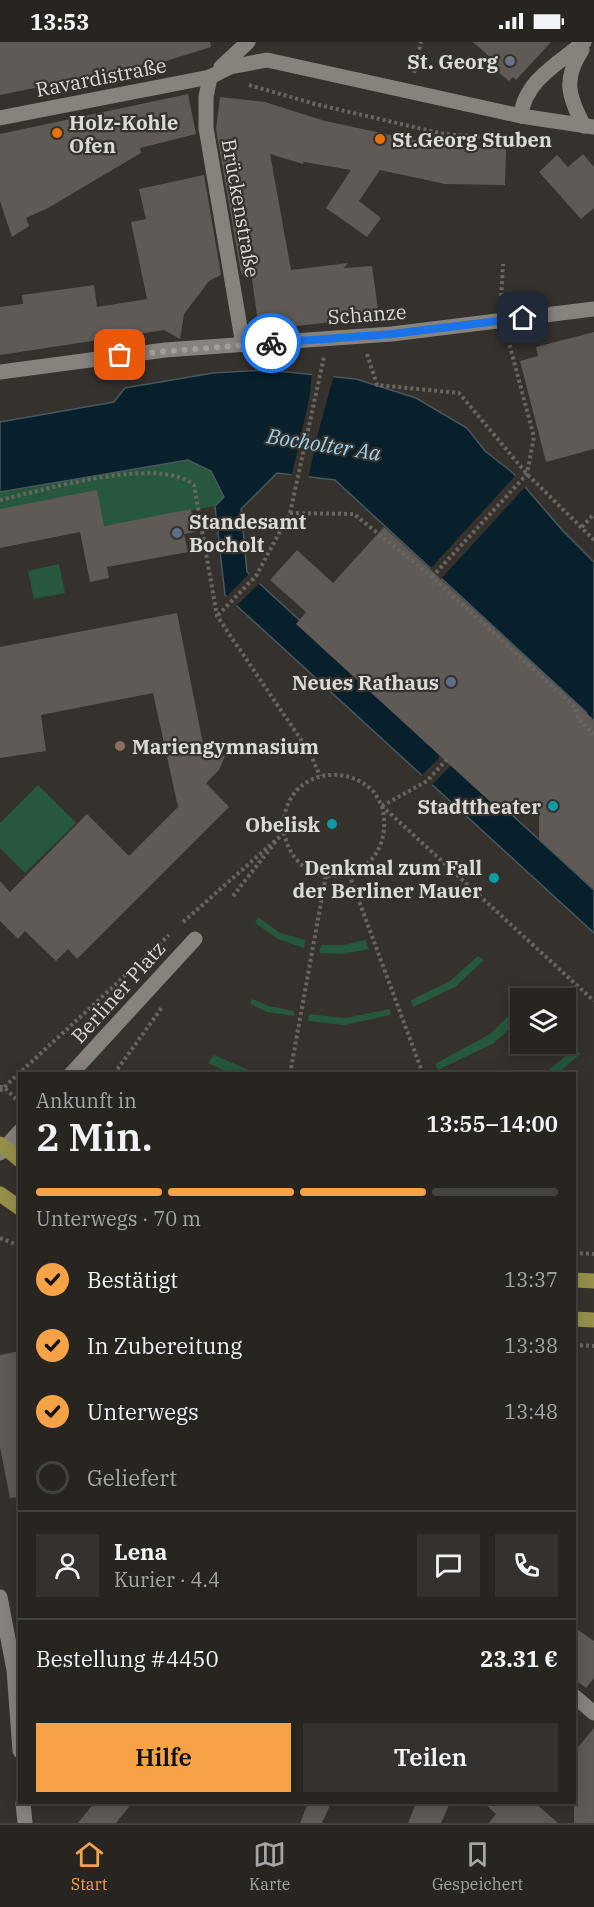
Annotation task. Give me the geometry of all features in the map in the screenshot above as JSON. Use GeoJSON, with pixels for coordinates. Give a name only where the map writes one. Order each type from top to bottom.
{"type":"FeatureCollection","features":[{"type":"Feature","properties":{"kind":"main road"},"geometry":{"type":"LineString","coordinates":[[1,1148],[18,1159]]}},
{"type":"Feature","properties":{"kind":"main road"},"geometry":{"type":"LineString","coordinates":[[0,1194],[18,1207]]}},
{"type":"Feature","properties":{"kind":"main road"},"geometry":{"type":"LineString","coordinates":[[576,1280],[594,1281]]}},
{"type":"Feature","properties":{"kind":"main road"},"geometry":{"type":"LineString","coordinates":[[576,1319],[594,1320]]}},
{"type":"Feature","properties":{"kind":"street"},"geometry":{"type":"LineString","coordinates":[[210,77],[248,42]]}},
{"type":"Feature","properties":{"kind":"street"},"geometry":{"type":"LineString","coordinates":[[521,116],[522,102],[528,90],[586,42]]}},
{"type":"Feature","properties":{"kind":"street"},"geometry":{"type":"LineString","coordinates":[[586,42],[571,67],[569,90],[589,126]]}},
{"type":"Feature","properties":{"kind":"street","name":"Ravardistraße"},"geometry":{"type":"LineString","coordinates":[[0,118],[210,77],[238,64],[267,60],[521,116],[589,126]]}},
{"type":"Feature","properties":{"kind":"street","name":"Brückenstraße"},"geometry":{"type":"LineString","coordinates":[[210,77],[206,97],[206,128],[243,345]]}},
{"type":"Feature","properties":{"kind":"street","name":"Schanze"},"geometry":{"type":"LineString","coordinates":[[0,372],[165,350],[361,337],[594,309]]}},
{"type":"Feature","properties":{"kind":"street","name":"Berliner Platz"},"geometry":{"type":"LineString","coordinates":[[73,1072],[195,939]]}},
{"type":"Feature","properties":{"kind":"street"},"geometry":{"type":"LineString","coordinates":[[1,1148],[18,1133]]}},
{"type":"Feature","properties":{"kind":"street"},"geometry":{"type":"LineString","coordinates":[[0,1597],[17,1670],[18,1697]]}},
{"type":"Feature","properties":{"kind":"street"},"geometry":{"type":"LineString","coordinates":[[576,1698],[594,1713]]}},
{"type":"Feature","properties":{"kind":"street"},"geometry":{"type":"LineString","coordinates":[[23,1804],[25,1823]]}},
{"type":"Feature","properties":{"kind":"path"},"geometry":{"type":"LineString","coordinates":[[410,92],[421,42]]}},
{"type":"Feature","properties":{"kind":"path"},"geometry":{"type":"LineString","coordinates":[[242,84],[315,104],[444,134],[518,140]]}},
{"type":"Feature","properties":{"kind":"path"},"geometry":{"type":"LineString","coordinates":[[433,576],[527,474],[534,437],[504,320],[500,292],[503,264]]}},
{"type":"Feature","properties":{"kind":"path"},"geometry":{"type":"LineString","coordinates":[[361,337],[377,385],[459,393],[527,474],[594,540]]}},
{"type":"Feature","properties":{"kind":"path"},"geometry":{"type":"LineString","coordinates":[[218,616],[256,576],[290,513],[323,369]]}},
{"type":"Feature","properties":{"kind":"path"},"geometry":{"type":"LineString","coordinates":[[0,500],[120,474],[153,472],[184,477],[194,485],[218,616],[310,753],[320,776]]}},
{"type":"Feature","properties":{"kind":"path"},"geometry":{"type":"LineString","coordinates":[[290,513],[354,514],[433,576],[576,708],[578,719],[594,734]]}},
{"type":"Feature","properties":{"kind":"path"},"geometry":{"type":"LineString","coordinates":[[582,527],[594,514]]}},
{"type":"Feature","properties":{"kind":"path"},"geometry":{"type":"LineString","coordinates":[[382,806],[427,781],[448,758]]}},
{"type":"Feature","properties":{"kind":"path"},"geometry":{"type":"LineString","coordinates":[[382,806],[385,832],[381,847],[362,868],[350,874],[326,875],[308,869],[296,859],[288,847],[284,833],[284,818],[290,800],[303,784],[320,776],[351,777],[372,790],[382,806],[594,1001]]}},
{"type":"Feature","properties":{"kind":"path"},"geometry":{"type":"LineString","coordinates":[[233,896],[284,833]]}},
{"type":"Feature","properties":{"kind":"path"},"geometry":{"type":"LineString","coordinates":[[181,924],[284,833]]}},
{"type":"Feature","properties":{"kind":"path"},"geometry":{"type":"LineString","coordinates":[[350,874],[422,1072]]}},
{"type":"Feature","properties":{"kind":"path"},"geometry":{"type":"LineString","coordinates":[[291,1072],[326,875]]}},
{"type":"Feature","properties":{"kind":"path"},"geometry":{"type":"LineString","coordinates":[[19,1072],[172,932]]}},
{"type":"Feature","properties":{"kind":"path"},"geometry":{"type":"LineString","coordinates":[[18,1072],[1,1088],[18,1101]]}},
{"type":"Feature","properties":{"kind":"path"},"geometry":{"type":"LineString","coordinates":[[0,1238],[18,1245]]}},
{"type":"Feature","properties":{"kind":"path"},"geometry":{"type":"LineString","coordinates":[[576,1253],[594,1254]]}},
{"type":"Feature","properties":{"kind":"path"},"geometry":{"type":"LineString","coordinates":[[576,1345],[594,1346]]}},
{"type":"Feature","properties":{"kind":"green space"},"geometry":{"type":"Polygon","coordinates":[[[188,460],[211,471],[224,497],[215,506],[104,526],[0,509],[0,492],[188,460]]]}},
{"type":"Feature","properties":{"kind":"green space"},"geometry":{"type":"Polygon","coordinates":[[[59,564],[65,593],[34,599],[28,571],[59,564]]]}},
{"type":"Feature","properties":{"kind":"green space"},"geometry":{"type":"Polygon","coordinates":[[[38,785],[76,823],[25,873],[0,848],[0,823],[38,785]]]}},
{"type":"Feature","properties":{"kind":"green space"},"geometry":{"type":"Polygon","coordinates":[[[258,917],[280,933],[305,940],[304,948],[278,939],[255,923],[258,917]]]}},
{"type":"Feature","properties":{"kind":"green space"},"geometry":{"type":"Polygon","coordinates":[[[365,940],[369,949],[343,954],[319,953],[321,945],[343,945],[365,940]]]}},
{"type":"Feature","properties":{"kind":"green space"},"geometry":{"type":"Polygon","coordinates":[[[478,956],[484,960],[455,987],[413,1007],[411,1000],[450,981],[478,956]]]}},
{"type":"Feature","properties":{"kind":"green space"},"geometry":{"type":"Polygon","coordinates":[[[252,999],[269,1006],[294,1011],[294,1016],[267,1012],[250,1004],[252,999]]]}},
{"type":"Feature","properties":{"kind":"green space"},"geometry":{"type":"Polygon","coordinates":[[[390,1009],[390,1015],[345,1025],[308,1021],[309,1014],[345,1018],[390,1009]]]}},
{"type":"Feature","properties":{"kind":"green space"},"geometry":{"type":"Polygon","coordinates":[[[510,1015],[510,1028],[494,1043],[438,1070],[435,1064],[490,1034],[510,1015]]]}},
{"type":"Feature","properties":{"kind":"green space"},"geometry":{"type":"Polygon","coordinates":[[[576,1049],[580,1054],[559,1072],[546,1072],[568,1054],[576,1054],[576,1049]]]}},
{"type":"Feature","properties":{"kind":"green space"},"geometry":{"type":"Polygon","coordinates":[[[214,1055],[253,1072],[227,1072],[208,1063],[214,1055]]]}},
{"type":"Feature","properties":{"kind":"water","name":"Bocholter Aa"},"geometry":{"type":"Polygon","coordinates":[[[267,370],[356,379],[416,398],[467,428],[485,451],[513,473],[563,531],[594,562],[594,731],[586,712],[335,480],[277,473],[241,509],[247,572],[594,890],[594,933],[225,595],[215,506],[224,497],[211,471],[188,460],[0,492],[0,422],[114,402],[125,388],[213,373],[267,370]]]}},
{"type":"Feature","properties":{"kind":"pier"},"geometry":{"type":"Polygon","coordinates":[[[312,373],[334,375],[308,480],[291,478],[309,400],[312,373]]]}},
{"type":"Feature","properties":{"kind":"pier"},"geometry":{"type":"Polygon","coordinates":[[[516,475],[527,485],[440,580],[429,570],[516,475]]]}},
{"type":"Feature","properties":{"kind":"pier"},"geometry":{"type":"Polygon","coordinates":[[[251,572],[261,582],[234,608],[225,598],[251,572]]]}},
{"type":"Feature","properties":{"kind":"pier"},"geometry":{"type":"Polygon","coordinates":[[[439,753],[457,766],[449,767],[431,786],[421,776],[439,758],[439,753]]]}},
{"type":"Feature","properties":{"kind":"building"},"geometry":{"type":"Polygon","coordinates":[[[0,42],[210,42],[211,47],[166,61],[0,95],[0,42]]]}},
{"type":"Feature","properties":{"kind":"building","name":"St. Georg"},"geometry":{"type":"Polygon","coordinates":[[[473,42],[551,42],[516,80],[513,77],[509,81],[491,66],[491,58],[473,42]]]}},
{"type":"Feature","properties":{"kind":"building"},"geometry":{"type":"Polygon","coordinates":[[[188,94],[196,134],[140,148],[141,153],[48,208],[26,218],[29,226],[12,237],[0,201],[0,134],[188,94]]]}},
{"type":"Feature","properties":{"kind":"building"},"geometry":{"type":"Polygon","coordinates":[[[220,97],[265,102],[325,121],[452,148],[506,148],[505,185],[445,184],[380,170],[359,201],[381,218],[367,237],[326,208],[351,170],[304,162],[303,164],[270,154],[291,270],[348,263],[344,268],[372,266],[379,317],[259,330],[251,272],[242,275],[240,268],[216,129],[220,97]]]}},
{"type":"Feature","properties":{"kind":"building"},"geometry":{"type":"Polygon","coordinates":[[[583,154],[594,167],[594,208],[581,219],[539,172],[557,155],[568,167],[583,154]]]}},
{"type":"Feature","properties":{"kind":"building"},"geometry":{"type":"Polygon","coordinates":[[[204,175],[221,275],[209,281],[184,314],[180,339],[164,330],[0,355],[0,307],[23,304],[22,295],[94,285],[97,307],[147,299],[131,222],[146,219],[139,189],[204,175]]]}},
{"type":"Feature","properties":{"kind":"building"},"geometry":{"type":"Polygon","coordinates":[[[594,332],[594,449],[546,462],[520,361],[538,356],[536,347],[594,332]]]}},
{"type":"Feature","properties":{"kind":"building"},"geometry":{"type":"Polygon","coordinates":[[[97,490],[104,526],[191,509],[195,532],[184,534],[188,552],[107,567],[109,578],[90,582],[80,532],[0,548],[0,509],[97,490]]]}},
{"type":"Feature","properties":{"kind":"building","name":"Neues Rathaus"},"geometry":{"type":"Polygon","coordinates":[[[384,527],[594,720],[594,889],[539,839],[539,811],[518,812],[505,800],[497,808],[296,624],[306,612],[270,580],[297,550],[333,583],[384,527]]]}},
{"type":"Feature","properties":{"kind":"building"},"geometry":{"type":"Polygon","coordinates":[[[177,613],[205,754],[225,756],[219,770],[206,783],[229,807],[77,959],[68,949],[56,961],[25,931],[18,939],[0,921],[0,881],[10,892],[87,814],[129,856],[178,807],[153,693],[41,715],[46,751],[0,758],[0,647],[177,613]]]}},
{"type":"Feature","properties":{"kind":"building"},"geometry":{"type":"Polygon","coordinates":[[[18,1351],[18,1497],[10,1498],[0,1447],[0,1355],[18,1351]]]}},
{"type":"Feature","properties":{"kind":"building"},"geometry":{"type":"Polygon","coordinates":[[[576,1628],[594,1641],[594,1678],[586,1688],[576,1680],[576,1628]]]}},
{"type":"Feature","properties":{"kind":"building"},"geometry":{"type":"Polygon","coordinates":[[[594,1728],[594,1823],[574,1823],[576,1750],[594,1728]]]}},
{"type":"Feature","properties":{"kind":"building"},"geometry":{"type":"Polygon","coordinates":[[[93,1804],[131,1804],[116,1823],[78,1823],[93,1804]]]}},
{"type":"Feature","properties":{"kind":"building"},"geometry":{"type":"Polygon","coordinates":[[[308,1804],[331,1804],[322,1823],[300,1823],[308,1804]]]}},
{"type":"Feature","properties":{"kind":"building"},"geometry":{"type":"Polygon","coordinates":[[[416,1804],[450,1804],[441,1823],[408,1823],[416,1804]]]}},
{"type":"Feature","properties":{"kind":"building"},"geometry":{"type":"Polygon","coordinates":[[[485,1804],[536,1804],[558,1823],[489,1823],[496,1814],[485,1804]]]}},
{"type":"Feature","properties":{"kind":"way so far"},"geometry":{"type":"LineString","coordinates":[[120,355],[271,343]]}},
{"type":"Feature","properties":{"kind":"place","name":"St. Georg"},"geometry":{"type":"Point","coordinates":[510,61]}},
{"type":"Feature","properties":{"kind":"place","name":"Holz-Kohle Ofen"},"geometry":{"type":"Point","coordinates":[57,133]}},
{"type":"Feature","properties":{"kind":"place","name":"St.Georg Stuben"},"geometry":{"type":"Point","coordinates":[380,139]}},
{"type":"Feature","properties":{"kind":"place","name":"Standesamt Bocholt"},"geometry":{"type":"Point","coordinates":[177,533]}},
{"type":"Feature","properties":{"kind":"place","name":"Neues Rathaus"},"geometry":{"type":"Point","coordinates":[451,682]}},
{"type":"Feature","properties":{"kind":"place","name":"Mariengymnasium"},"geometry":{"type":"Point","coordinates":[120,746]}},
{"type":"Feature","properties":{"kind":"place","name":"Stadttheater"},"geometry":{"type":"Point","coordinates":[553,806]}},
{"type":"Feature","properties":{"kind":"place","name":"Obelisk"},"geometry":{"type":"Point","coordinates":[332,824]}},
{"type":"Feature","properties":{"kind":"place","name":"Denkmal zum Fall der Berliner Mauer"},"geometry":{"type":"Point","coordinates":[494,878]}},
{"type":"Feature","properties":{"kind":"route"},"geometry":{"type":"LineString","coordinates":[[271,343],[392,334],[523,318]]}}]}
